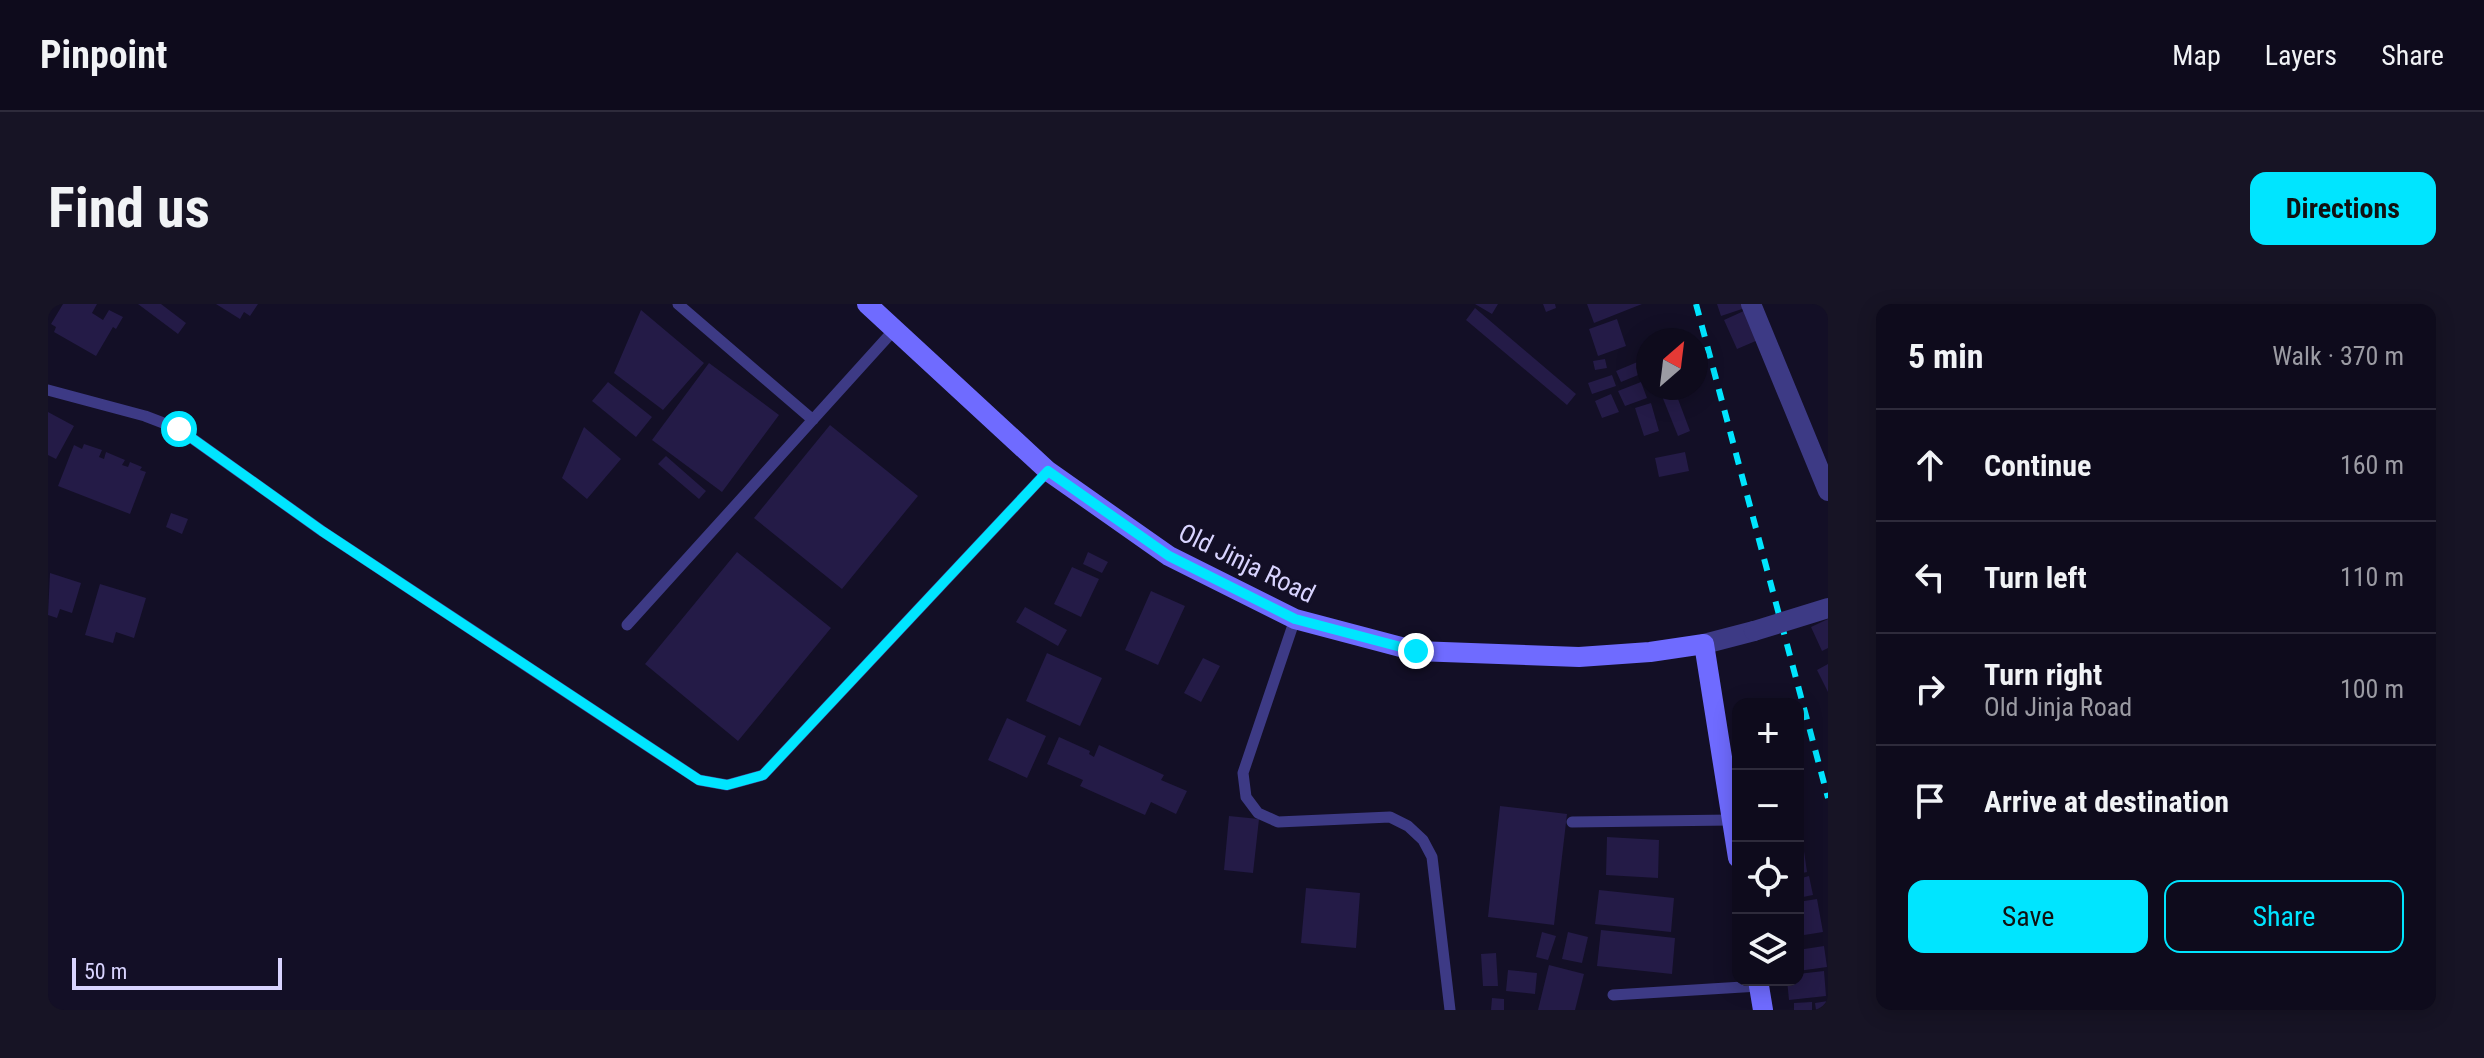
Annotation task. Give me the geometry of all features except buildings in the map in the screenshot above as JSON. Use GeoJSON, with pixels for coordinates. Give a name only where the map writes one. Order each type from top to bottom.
{"type":"FeatureCollection","features":[{"type":"Feature","properties":{"kind":"main road","name":"Old Jinja Road"},"geometry":{"type":"LineString","coordinates":[[867,304],[1048,471],[1169,556],[1295,619],[1416,651],[1579,657],[1704,644]]}},
{"type":"Feature","properties":{"kind":"main road"},"geometry":{"type":"LineString","coordinates":[[1704,644],[1732,820]]}},
{"type":"Feature","properties":{"kind":"main road"},"geometry":{"type":"LineString","coordinates":[[1759,986],[1763,1010]]}},
{"type":"Feature","properties":{"kind":"street"},"geometry":{"type":"LineString","coordinates":[[1751,304],[1828,491]]}},
{"type":"Feature","properties":{"kind":"street","name":"Old Jinja Road"},"geometry":{"type":"LineString","coordinates":[[1704,644],[1828,608]]}},
{"type":"Feature","properties":{"kind":"lane"},"geometry":{"type":"LineString","coordinates":[[678,304],[813,420]]}},
{"type":"Feature","properties":{"kind":"lane"},"geometry":{"type":"LineString","coordinates":[[627,625],[894,330]]}},
{"type":"Feature","properties":{"kind":"lane"},"geometry":{"type":"LineString","coordinates":[[48,390],[145,416],[179,429],[322,531],[699,780],[727,785],[763,775],[1048,471]]}},
{"type":"Feature","properties":{"kind":"lane"},"geometry":{"type":"LineString","coordinates":[[1295,619],[1243,773],[1246,797],[1258,813],[1278,822],[1390,817],[1408,826],[1423,840],[1432,857],[1450,1010]]}},
{"type":"Feature","properties":{"kind":"lane"},"geometry":{"type":"LineString","coordinates":[[1572,822],[1732,820]]}},
{"type":"Feature","properties":{"kind":"lane"},"geometry":{"type":"LineString","coordinates":[[1613,995],[1732,985]]}},
{"type":"Feature","properties":{"kind":"railway"},"geometry":{"type":"LineString","coordinates":[[1696,304],[1828,798]]}},
{"type":"Feature","properties":{"kind":"route"},"geometry":{"type":"LineString","coordinates":[[179,429],[322,531],[699,780],[727,785],[763,775],[1048,471],[1169,556],[1295,619],[1416,651]]}}]}
